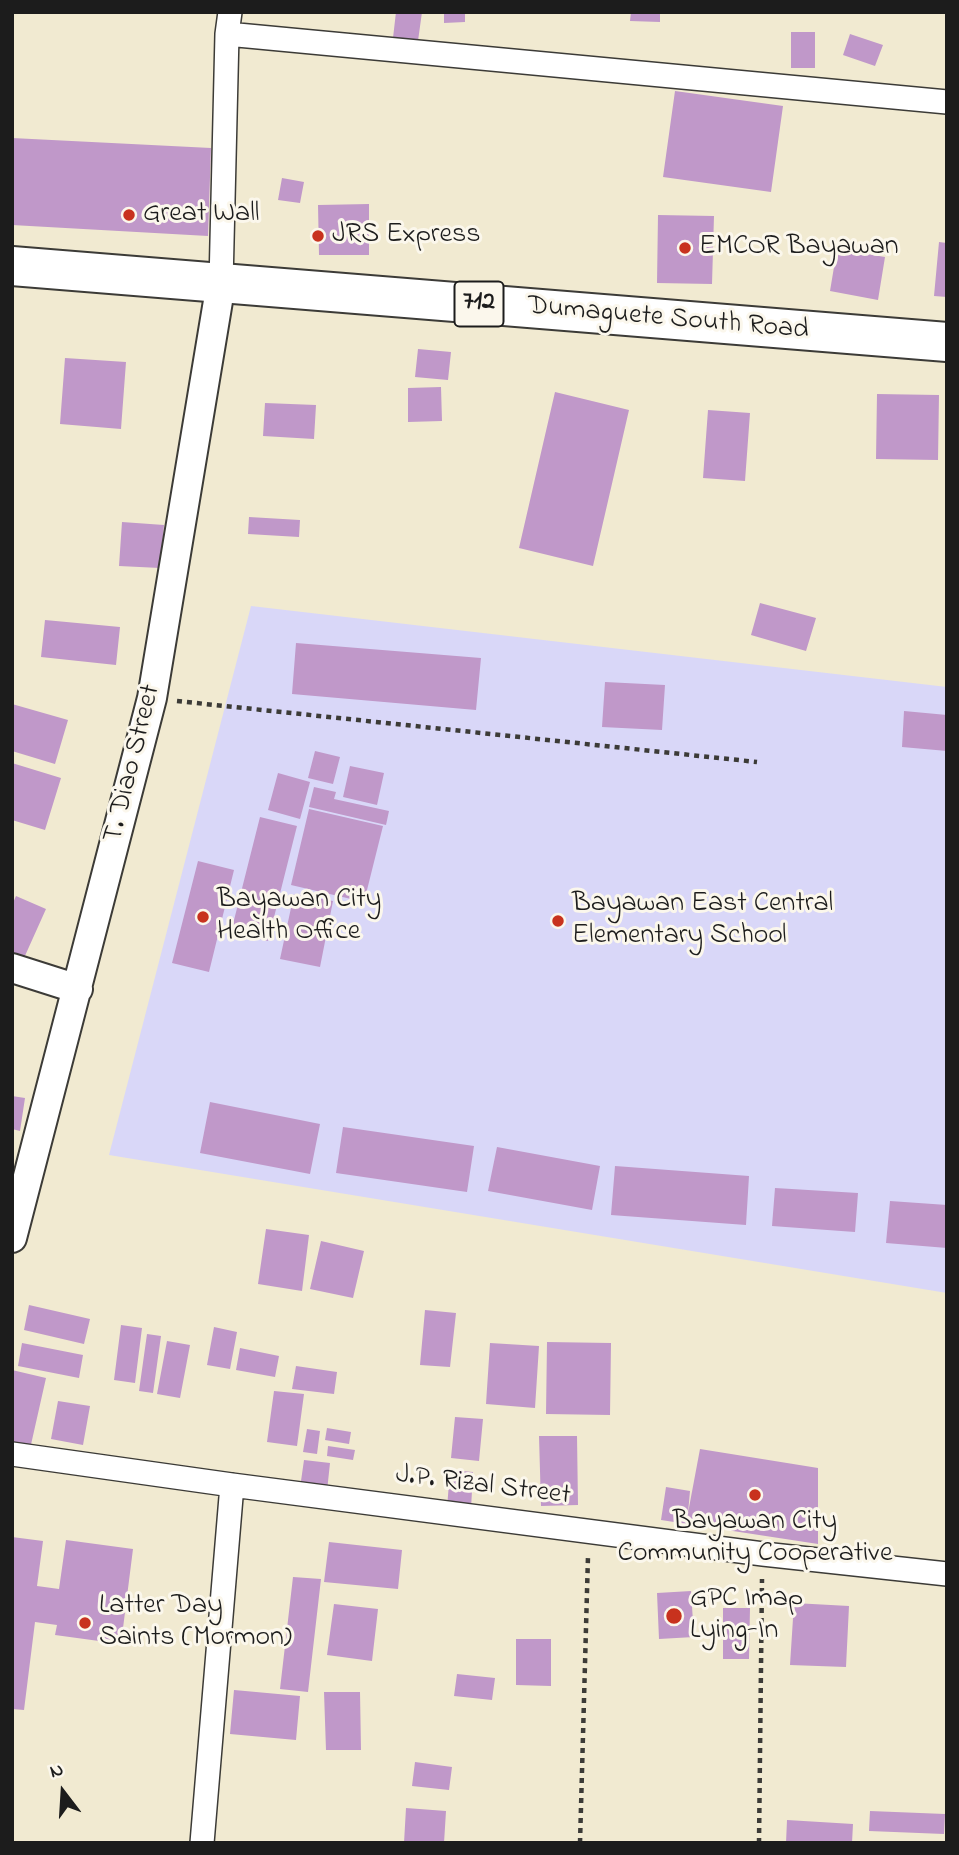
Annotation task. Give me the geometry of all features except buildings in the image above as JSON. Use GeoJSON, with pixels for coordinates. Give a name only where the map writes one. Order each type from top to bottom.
{"type":"FeatureCollection","features":[{"type":"Feature","properties":{"kind":"highway","name":"Dumaguete South Road"},"geometry":{"type":"LineString","coordinates":[[12,266],[947,342]]}},
{"type":"Feature","properties":{"kind":"street"},"geometry":{"type":"LineString","coordinates":[[221,283],[228,23],[947,102]]}},
{"type":"Feature","properties":{"kind":"street","name":"T. Diao Street"},"geometry":{"type":"LineString","coordinates":[[12,1238],[152,698],[221,283]]}},
{"type":"Feature","properties":{"kind":"street"},"geometry":{"type":"LineString","coordinates":[[12,968],[78,989]]}},
{"type":"Feature","properties":{"kind":"street","name":"J.P. Rizal Street"},"geometry":{"type":"LineString","coordinates":[[12,1454],[763,1554],[947,1574]]}},
{"type":"Feature","properties":{"kind":"street"},"geometry":{"type":"LineString","coordinates":[[202,1843],[232,1485]]}},
{"type":"Feature","properties":{"kind":"path"},"geometry":{"type":"LineString","coordinates":[[152,698],[757,762]]}},
{"type":"Feature","properties":{"kind":"path"},"geometry":{"type":"LineString","coordinates":[[580,1843],[589,1531]]}},
{"type":"Feature","properties":{"kind":"path"},"geometry":{"type":"LineString","coordinates":[[759,1843],[763,1554]]}},
{"type":"Feature","properties":{"kind":"shaded area","name":"Bayawan East Central Elementary School"},"geometry":{"type":"Polygon","coordinates":[[[251,606],[947,687],[947,1293],[109,1155],[251,606]]]}},
{"type":"Feature","properties":{"kind":"place","name":"Great Wall"},"geometry":{"type":"Point","coordinates":[129,215]}},
{"type":"Feature","properties":{"kind":"place","name":"JRS Express"},"geometry":{"type":"Point","coordinates":[318,236]}},
{"type":"Feature","properties":{"kind":"place","name":"EMCOR Bayawan"},"geometry":{"type":"Point","coordinates":[685,248]}},
{"type":"Feature","properties":{"kind":"place","name":"Bayawan City Health Office"},"geometry":{"type":"Point","coordinates":[203,917]}},
{"type":"Feature","properties":{"kind":"place","name":"Bayawan East Central Elementary School"},"geometry":{"type":"Point","coordinates":[558,921]}},
{"type":"Feature","properties":{"kind":"place","name":"Bayawan City Community Cooperative"},"geometry":{"type":"Point","coordinates":[755,1495]}},
{"type":"Feature","properties":{"kind":"place","name":"GPC Imap Lying-In"},"geometry":{"type":"Point","coordinates":[674,1616]}},
{"type":"Feature","properties":{"kind":"place","name":"Latter Day Saints (Mormon)"},"geometry":{"type":"Point","coordinates":[85,1623]}}]}
